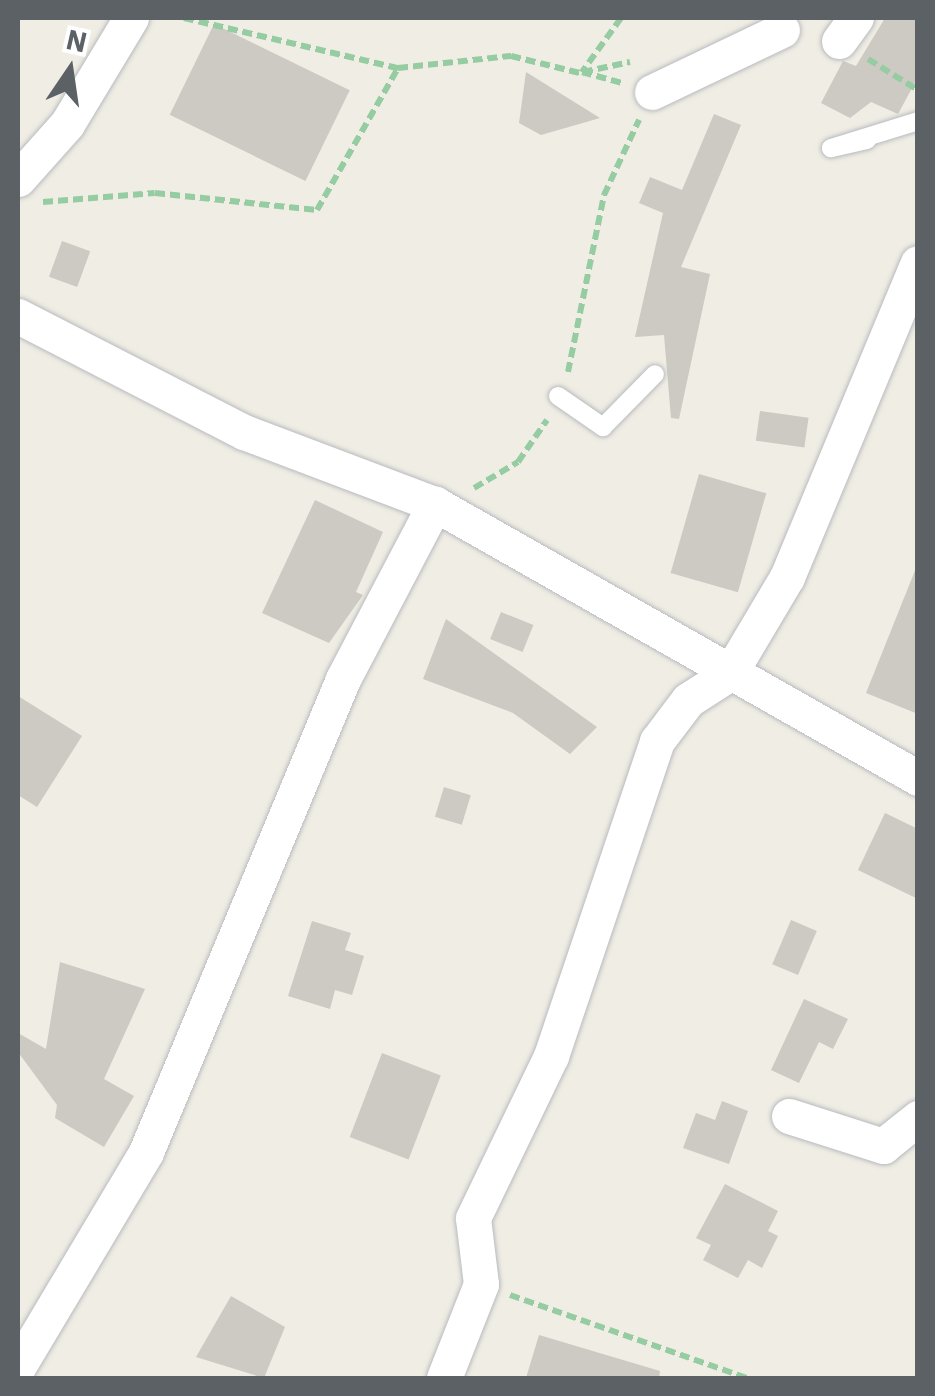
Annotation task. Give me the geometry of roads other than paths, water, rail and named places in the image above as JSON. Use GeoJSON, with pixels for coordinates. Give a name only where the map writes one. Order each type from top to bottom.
{"type":"FeatureCollection","features":[{"type":"Feature","properties":{"kind":"street"},"geometry":{"type":"LineString","coordinates":[[27,191],[131,18]]}},
{"type":"Feature","properties":{"kind":"street"},"geometry":{"type":"LineString","coordinates":[[652,92],[782,30]]}},
{"type":"Feature","properties":{"kind":"street"},"geometry":{"type":"LineString","coordinates":[[444,1378],[481,1284],[473,1218],[558,1040],[656,741],[688,700],[730,673],[787,577],[918,262]]}},
{"type":"Feature","properties":{"kind":"street"},"geometry":{"type":"LineString","coordinates":[[18,316],[244,432],[435,504],[918,778]]}},
{"type":"Feature","properties":{"kind":"street"},"geometry":{"type":"LineString","coordinates":[[18,1367],[146,1152],[343,679],[435,504]]}},
{"type":"Feature","properties":{"kind":"street"},"geometry":{"type":"LineString","coordinates":[[789,1116],[883,1146],[918,1118]]}},
{"type":"Feature","properties":{"kind":"lane"},"geometry":{"type":"LineString","coordinates":[[867,140],[918,120]]}},
{"type":"Feature","properties":{"kind":"lane"},"geometry":{"type":"LineString","coordinates":[[558,396],[603,426],[655,374]]}}]}
